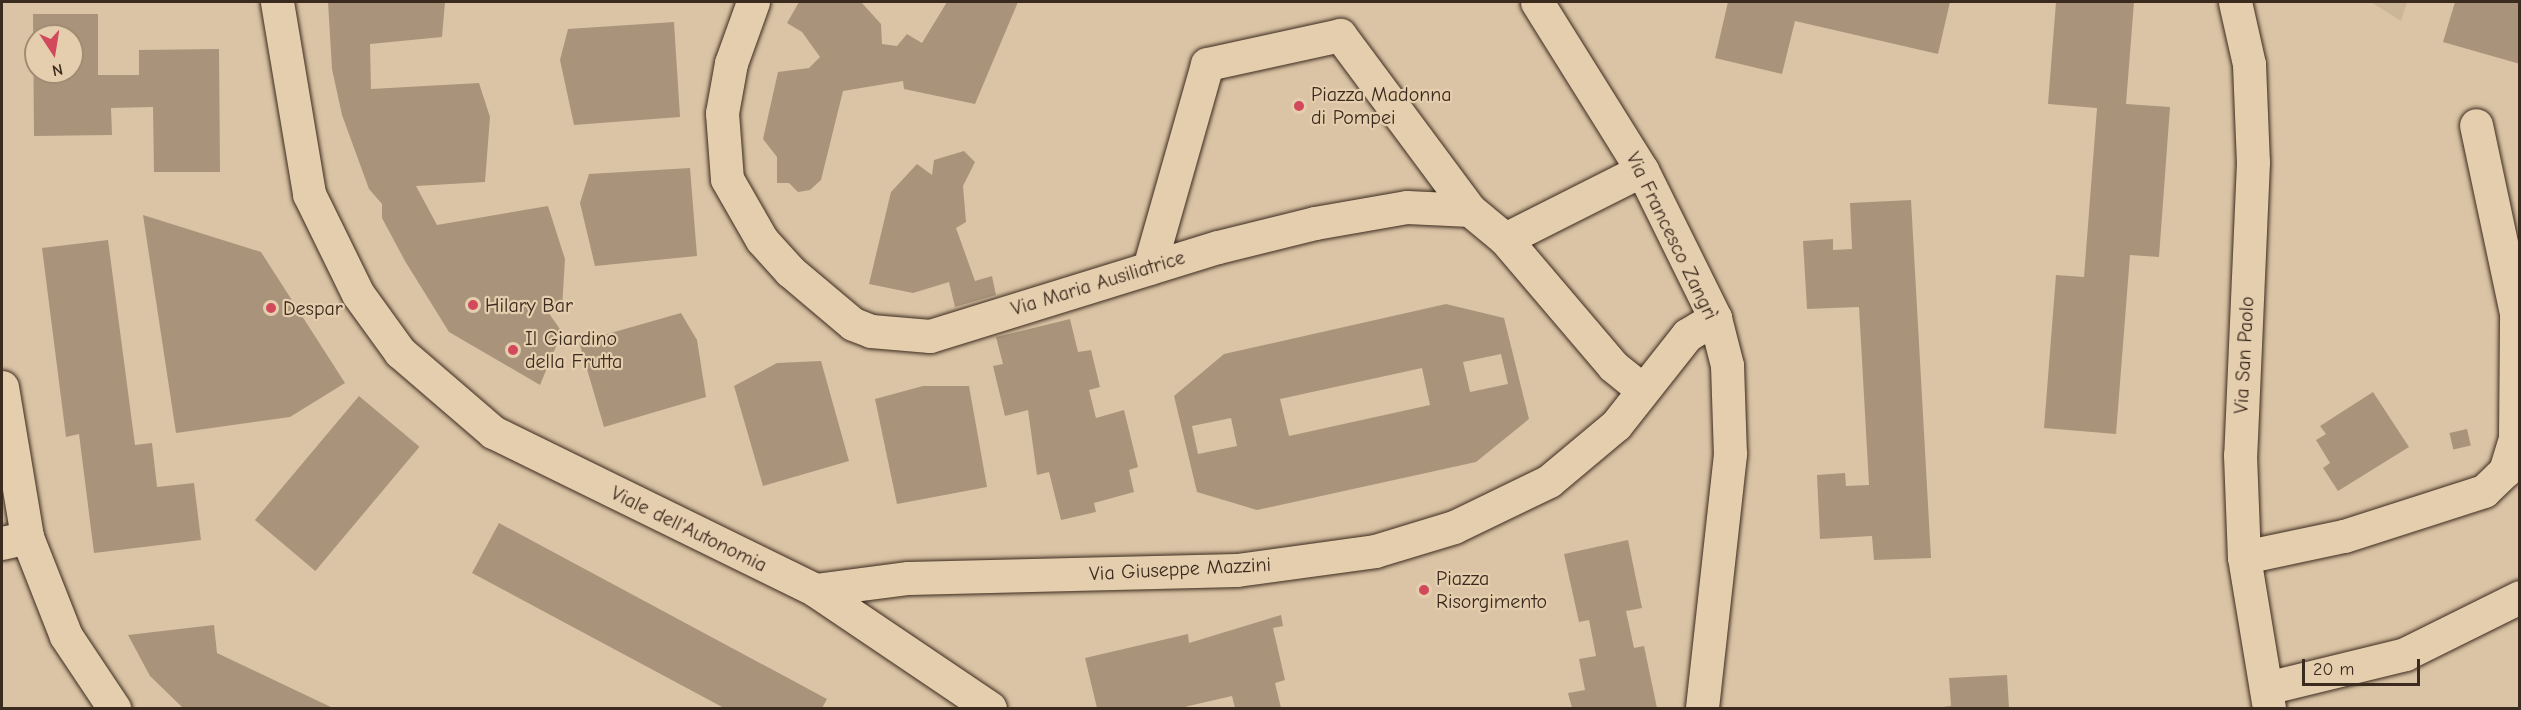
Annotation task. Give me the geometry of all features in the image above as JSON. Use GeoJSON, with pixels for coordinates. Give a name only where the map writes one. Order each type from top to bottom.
{"type":"FeatureCollection","features":[{"type":"Feature","properties":{"kind":"street","name":"Viale dell'Autonomia"},"geometry":{"type":"LineString","coordinates":[[277,2],[309,194],[327,239],[393,345],[452,402],[493,432],[815,590],[990,708]]}},
{"type":"Feature","properties":{"kind":"street","name":"Via Maria Ausiliatrice"},"geometry":{"type":"LineString","coordinates":[[753,2],[732,63],[722,112],[727,179],[769,247],[853,324],[871,331],[930,336],[1149,268],[1316,223],[1407,207],[1470,210]]}},
{"type":"Feature","properties":{"kind":"street","name":"Via Francesco Zangrì"},"geometry":{"type":"LineString","coordinates":[[1537,2],[1642,170],[1715,318],[1732,404],[1702,708]]}},
{"type":"Feature","properties":{"kind":"street","name":"Via San Paolo"},"geometry":{"type":"LineString","coordinates":[[2235,2],[2249,64],[2253,162],[2240,455],[2244,557],[2268,698]]}},
{"type":"Feature","properties":{"kind":"street"},"geometry":{"type":"LineString","coordinates":[[1149,268],[1207,64],[1340,35],[1470,210],[1505,239],[1613,366],[1643,390]]}},
{"type":"Feature","properties":{"kind":"street"},"geometry":{"type":"LineString","coordinates":[[2244,557],[2344,536],[2484,491],[2505,471],[2515,439],[2517,313],[2476,125]]}},
{"type":"Feature","properties":{"kind":"street"},"geometry":{"type":"LineString","coordinates":[[1505,239],[1642,170]]}},
{"type":"Feature","properties":{"kind":"street","name":"Via Giuseppe Mazzini"},"geometry":{"type":"LineString","coordinates":[[815,590],[908,578],[1237,570],[1375,551],[1454,527],[1549,480],[1616,425],[1687,335],[1715,318]]}},
{"type":"Feature","properties":{"kind":"street"},"geometry":{"type":"LineString","coordinates":[[2,387],[14,540],[66,636],[114,708]]}},
{"type":"Feature","properties":{"kind":"street"},"geometry":{"type":"LineString","coordinates":[[2268,698],[2405,654],[2520,597]]}},
{"type":"Feature","properties":{"kind":"shaded area"},"geometry":{"type":"Polygon","coordinates":[[[2371,2],[2407,2],[2401,21],[2371,2]]]}},
{"type":"Feature","properties":{"kind":"building"},"geometry":{"type":"Polygon","coordinates":[[[328,2],[445,2],[442,37],[370,44],[371,89],[479,83],[490,117],[485,182],[416,186],[437,225],[548,206],[565,259],[562,308],[548,312],[562,332],[540,385],[449,332],[405,261],[382,218],[382,204],[369,189],[342,115],[332,69],[328,2]]]}},
{"type":"Feature","properties":{"kind":"building"},"geometry":{"type":"Polygon","coordinates":[[[799,2],[861,2],[881,24],[882,44],[897,46],[907,34],[922,43],[947,2],[1018,2],[975,104],[904,89],[903,81],[843,91],[821,180],[810,190],[798,192],[789,183],[777,183],[777,157],[763,139],[778,72],[809,68],[820,57],[802,32],[787,23],[799,2]]]}},
{"type":"Feature","properties":{"kind":"building"},"geometry":{"type":"Polygon","coordinates":[[[1728,2],[1950,2],[1938,54],[1795,21],[1782,74],[1715,58],[1728,2]]]}},
{"type":"Feature","properties":{"kind":"building"},"geometry":{"type":"Polygon","coordinates":[[[2056,2],[2134,2],[2126,104],[2170,107],[2159,257],[2130,255],[2116,434],[2044,428],[2056,275],[2084,277],[2097,108],[2048,104],[2056,2]]]}},
{"type":"Feature","properties":{"kind":"building"},"geometry":{"type":"Polygon","coordinates":[[[2455,2],[2520,2],[2520,64],[2443,42],[2455,2]]]}},
{"type":"Feature","properties":{"kind":"building"},"geometry":{"type":"Polygon","coordinates":[[[33,14],[98,14],[98,75],[139,75],[139,50],[219,49],[220,172],[154,172],[153,107],[111,108],[112,135],[34,136],[34,84],[84,84],[84,24],[33,24],[33,14]]]}},
{"type":"Feature","properties":{"kind":"building"},"geometry":{"type":"Polygon","coordinates":[[[674,22],[680,117],[574,125],[560,60],[568,29],[674,22]]]}},
{"type":"Feature","properties":{"kind":"building"},"geometry":{"type":"Polygon","coordinates":[[[964,151],[975,162],[963,186],[966,222],[956,228],[975,281],[992,276],[996,295],[955,307],[949,282],[913,293],[869,284],[891,192],[917,164],[932,175],[934,160],[964,151]]]}},
{"type":"Feature","properties":{"kind":"building"},"geometry":{"type":"Polygon","coordinates":[[[690,168],[697,256],[595,266],[580,203],[589,174],[690,168]]]}},
{"type":"Feature","properties":{"kind":"building"},"geometry":{"type":"Polygon","coordinates":[[[1911,200],[1931,558],[1874,560],[1872,536],[1820,539],[1817,475],[1845,473],[1846,486],[1869,485],[1859,307],[1807,309],[1803,241],[1833,239],[1833,250],[1852,249],[1850,203],[1911,200]]]}},
{"type":"Feature","properties":{"kind":"building"},"geometry":{"type":"Polygon","coordinates":[[[143,215],[261,252],[345,383],[290,417],[176,433],[143,215]]]}},
{"type":"Feature","properties":{"kind":"building"},"geometry":{"type":"Polygon","coordinates":[[[108,240],[135,445],[152,443],[157,487],[194,483],[201,540],[94,553],[79,434],[66,437],[42,248],[108,240]]]}},
{"type":"Feature","properties":{"kind":"building"},"geometry":{"type":"Polygon","coordinates":[[[1446,304],[1504,318],[1529,419],[1476,462],[1257,510],[1197,492],[1174,396],[1224,354],[1446,304]],[[1501,354],[1463,362],[1470,392],[1508,384],[1501,354]],[[1422,368],[1280,399],[1289,436],[1430,405],[1422,368]],[[1231,418],[1192,426],[1198,454],[1237,446],[1231,418]]]}},
{"type":"Feature","properties":{"kind":"building"},"geometry":{"type":"Polygon","coordinates":[[[681,313],[697,340],[706,397],[604,427],[579,342],[681,313]]]}},
{"type":"Feature","properties":{"kind":"building"},"geometry":{"type":"Polygon","coordinates":[[[1070,319],[1078,352],[1091,350],[1100,387],[1089,390],[1096,418],[1124,410],[1138,467],[1129,470],[1134,492],[1094,503],[1096,512],[1061,520],[1049,472],[1037,475],[1028,410],[1005,416],[993,366],[1003,364],[996,337],[1070,319]]]}},
{"type":"Feature","properties":{"kind":"building"},"geometry":{"type":"Polygon","coordinates":[[[821,361],[849,461],[763,486],[734,386],[777,363],[821,361]]]}},
{"type":"Feature","properties":{"kind":"building"},"geometry":{"type":"Polygon","coordinates":[[[923,386],[969,386],[987,487],[897,504],[875,399],[923,386]]]}},
{"type":"Feature","properties":{"kind":"building"},"geometry":{"type":"Polygon","coordinates":[[[2373,392],[2409,447],[2338,491],[2323,468],[2330,463],[2316,440],[2326,434],[2320,426],[2373,392]]]}},
{"type":"Feature","properties":{"kind":"building"},"geometry":{"type":"Polygon","coordinates":[[[359,396],[420,447],[315,571],[255,520],[359,396]]]}},
{"type":"Feature","properties":{"kind":"building"},"geometry":{"type":"Polygon","coordinates":[[[2467,429],[2471,446],[2453,450],[2449,433],[2467,429]]]}},
{"type":"Feature","properties":{"kind":"building"},"geometry":{"type":"Polygon","coordinates":[[[499,523],[827,699],[822,708],[724,708],[472,573],[499,523]]]}},
{"type":"Feature","properties":{"kind":"building"},"geometry":{"type":"Polygon","coordinates":[[[1628,540],[1642,608],[1626,611],[1634,648],[1644,646],[1657,708],[1572,708],[1568,693],[1585,690],[1579,659],[1596,656],[1589,620],[1579,622],[1564,554],[1628,540]]]}},
{"type":"Feature","properties":{"kind":"building"},"geometry":{"type":"Polygon","coordinates":[[[1281,615],[1283,626],[1273,628],[1285,680],[1275,683],[1281,708],[1235,708],[1232,696],[1180,708],[1097,708],[1085,658],[1188,634],[1189,643],[1281,615]]]}},
{"type":"Feature","properties":{"kind":"building"},"geometry":{"type":"Polygon","coordinates":[[[214,625],[217,653],[333,708],[183,708],[150,676],[128,635],[214,625]]]}},
{"type":"Feature","properties":{"kind":"building"},"geometry":{"type":"Polygon","coordinates":[[[2007,675],[2009,708],[1935,708],[1951,706],[1949,678],[2007,675]]]}},
{"type":"Feature","properties":{"kind":"place","name":"Piazza Madonna di Pompei"},"geometry":{"type":"Point","coordinates":[1299,106]}},
{"type":"Feature","properties":{"kind":"place","name":"Hilary Bar"},"geometry":{"type":"Point","coordinates":[473,305]}},
{"type":"Feature","properties":{"kind":"place","name":"Despar"},"geometry":{"type":"Point","coordinates":[271,308]}},
{"type":"Feature","properties":{"kind":"place","name":"Il Giardino della Frutta"},"geometry":{"type":"Point","coordinates":[513,350]}},
{"type":"Feature","properties":{"kind":"place","name":"Piazza Risorgimento"},"geometry":{"type":"Point","coordinates":[1424,590]}}]}
